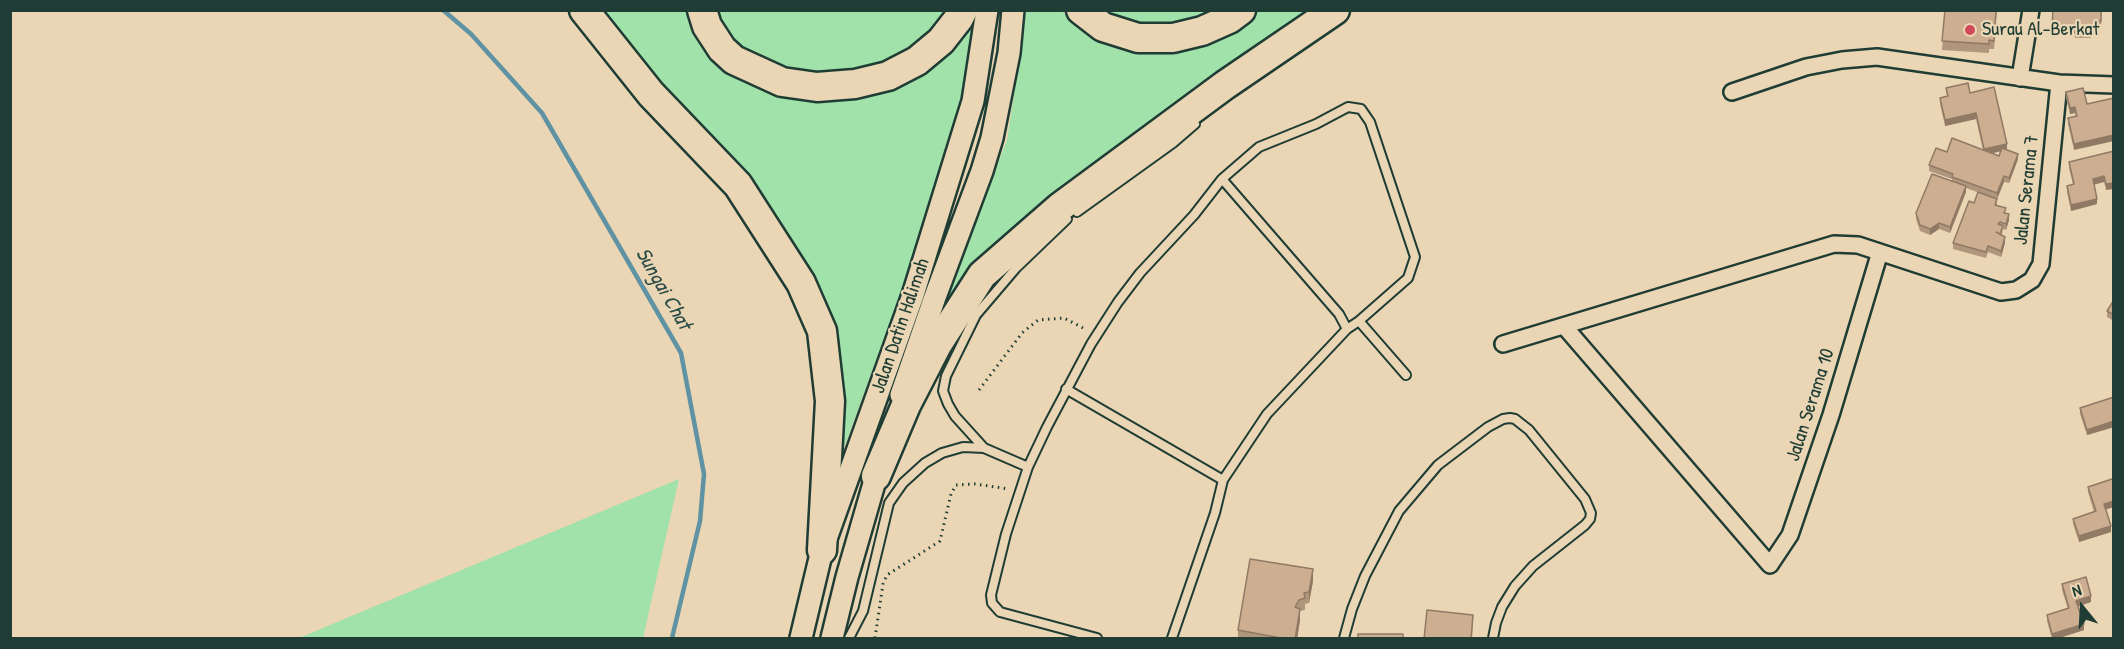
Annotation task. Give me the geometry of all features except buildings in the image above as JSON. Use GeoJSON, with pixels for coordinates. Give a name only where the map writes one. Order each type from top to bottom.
{"type":"FeatureCollection","features":[{"type":"Feature","properties":{"kind":"highway"},"geometry":{"type":"LineString","coordinates":[[584,10],[651,94],[738,185],[801,283],[822,331],[830,401],[822,550]]}},
{"type":"Feature","properties":{"kind":"highway"},"geometry":{"type":"LineString","coordinates":[[702,10],[707,26],[722,49],[734,60],[782,82],[817,87],[855,84],[888,76],[917,62],[941,41],[963,10]]}},
{"type":"Feature","properties":{"kind":"highway"},"geometry":{"type":"LineString","coordinates":[[1081,10],[1103,27],[1138,38],[1173,38],[1202,31],[1229,19],[1242,10]]}},
{"type":"Feature","properties":{"kind":"highway"},"geometry":{"type":"LineString","coordinates":[[876,476],[906,405],[937,345],[982,275],[1060,207],[1335,10]]}},
{"type":"Feature","properties":{"kind":"main road","name":"Jalan Datin Halimah"},"geometry":{"type":"LineString","coordinates":[[801,639],[822,550],[913,295],[945,197],[973,101],[987,10]]}},
{"type":"Feature","properties":{"kind":"main road","name":"Jalan Datin Halimah"},"geometry":{"type":"LineString","coordinates":[[832,639],[847,577],[910,365],[982,171],[992,138],[1009,52],[1013,10]]}},
{"type":"Feature","properties":{"kind":"street"},"geometry":{"type":"LineString","coordinates":[[2020,78],[2031,10]]}},
{"type":"Feature","properties":{"kind":"street"},"geometry":{"type":"LineString","coordinates":[[1732,92],[1806,67],[1842,60],[1877,57],[2059,83],[2114,85]]}},
{"type":"Feature","properties":{"kind":"street","name":"Jalan Serama 7"},"geometry":{"type":"LineString","coordinates":[[1880,252],[2001,292],[2016,290],[2032,280],[2041,264],[2059,83]]}},
{"type":"Feature","properties":{"kind":"street"},"geometry":{"type":"LineString","coordinates":[[1503,344],[1834,244],[1858,245],[1880,252]]}},
{"type":"Feature","properties":{"kind":"street","name":"Jalan Serama 10"},"geometry":{"type":"LineString","coordinates":[[1564,326],[1770,565],[1790,535],[1831,415],[1880,252]]}},
{"type":"Feature","properties":{"kind":"lane"},"geometry":{"type":"LineString","coordinates":[[1097,639],[1000,612],[992,603],[991,595],[1003,544],[1020,490],[1066,389],[1118,302],[1140,273],[1194,215],[1222,179],[1259,147],[1316,124],[1348,107],[1361,109],[1370,122],[1415,257],[1408,278],[1347,329],[1267,414],[1223,480],[1215,513],[1172,639]]}},
{"type":"Feature","properties":{"kind":"lane"},"geometry":{"type":"LineString","coordinates":[[984,448],[955,416],[943,391],[946,376],[976,315],[1016,268],[1069,218],[1173,143],[1199,119]]}},
{"type":"Feature","properties":{"kind":"lane"},"geometry":{"type":"LineString","coordinates":[[1222,179],[1339,314],[1347,329]]}},
{"type":"Feature","properties":{"kind":"lane"},"geometry":{"type":"LineString","coordinates":[[1359,321],[1406,375]]}},
{"type":"Feature","properties":{"kind":"lane"},"geometry":{"type":"LineString","coordinates":[[1066,389],[1223,480]]}},
{"type":"Feature","properties":{"kind":"lane"},"geometry":{"type":"LineString","coordinates":[[1344,639],[1352,609],[1365,576],[1399,511],[1438,465],[1488,427],[1510,418],[1515,419],[1529,430],[1585,499],[1590,519],[1533,566],[1519,581],[1502,607],[1493,639]]}},
{"type":"Feature","properties":{"kind":"lane"},"geometry":{"type":"LineString","coordinates":[[849,639],[862,611],[889,503],[903,483],[925,463],[942,453],[963,447],[984,448],[1029,467]]}},
{"type":"Feature","properties":{"kind":"path"},"geometry":{"type":"LineString","coordinates":[[979,390],[1022,333],[1038,320],[1064,318],[1096,336]]}},
{"type":"Feature","properties":{"kind":"path"},"geometry":{"type":"LineString","coordinates":[[875,639],[883,584],[887,575],[940,541],[951,494],[956,485],[987,485],[1020,490]]}},
{"type":"Feature","properties":{"kind":"green space"},"geometry":{"type":"Polygon","coordinates":[[[603,11],[689,11],[717,56],[852,95],[979,11],[970,76],[924,230],[831,483],[833,412],[776,228],[603,11]]]}},
{"type":"Feature","properties":{"kind":"green space"},"geometry":{"type":"Polygon","coordinates":[[[717,11],[953,11],[914,52],[872,74],[817,79],[769,67],[738,45],[717,11]]]}},
{"type":"Feature","properties":{"kind":"green space"},"geometry":{"type":"Polygon","coordinates":[[[1022,11],[1062,11],[1072,20],[1110,41],[1248,18],[1258,11],[1310,11],[1144,132],[972,263],[940,311],[1007,140],[1019,63],[1022,11]]]}},
{"type":"Feature","properties":{"kind":"green space"},"geometry":{"type":"Polygon","coordinates":[[[1089,11],[1229,11],[1150,33],[1089,11]]]}},
{"type":"Feature","properties":{"kind":"green space"},"geometry":{"type":"Polygon","coordinates":[[[679,479],[643,638],[299,638],[679,479]]]}},
{"type":"Feature","properties":{"kind":"waterway","name":"Sungai Chat"},"geometry":{"type":"LineString","coordinates":[[443,10],[471,34],[542,113],[681,353],[704,474],[700,521],[672,638]]}},
{"type":"Feature","properties":{"kind":"place","name":"Surau Al-Berkat"},"geometry":{"type":"Point","coordinates":[1970,30]}}]}
